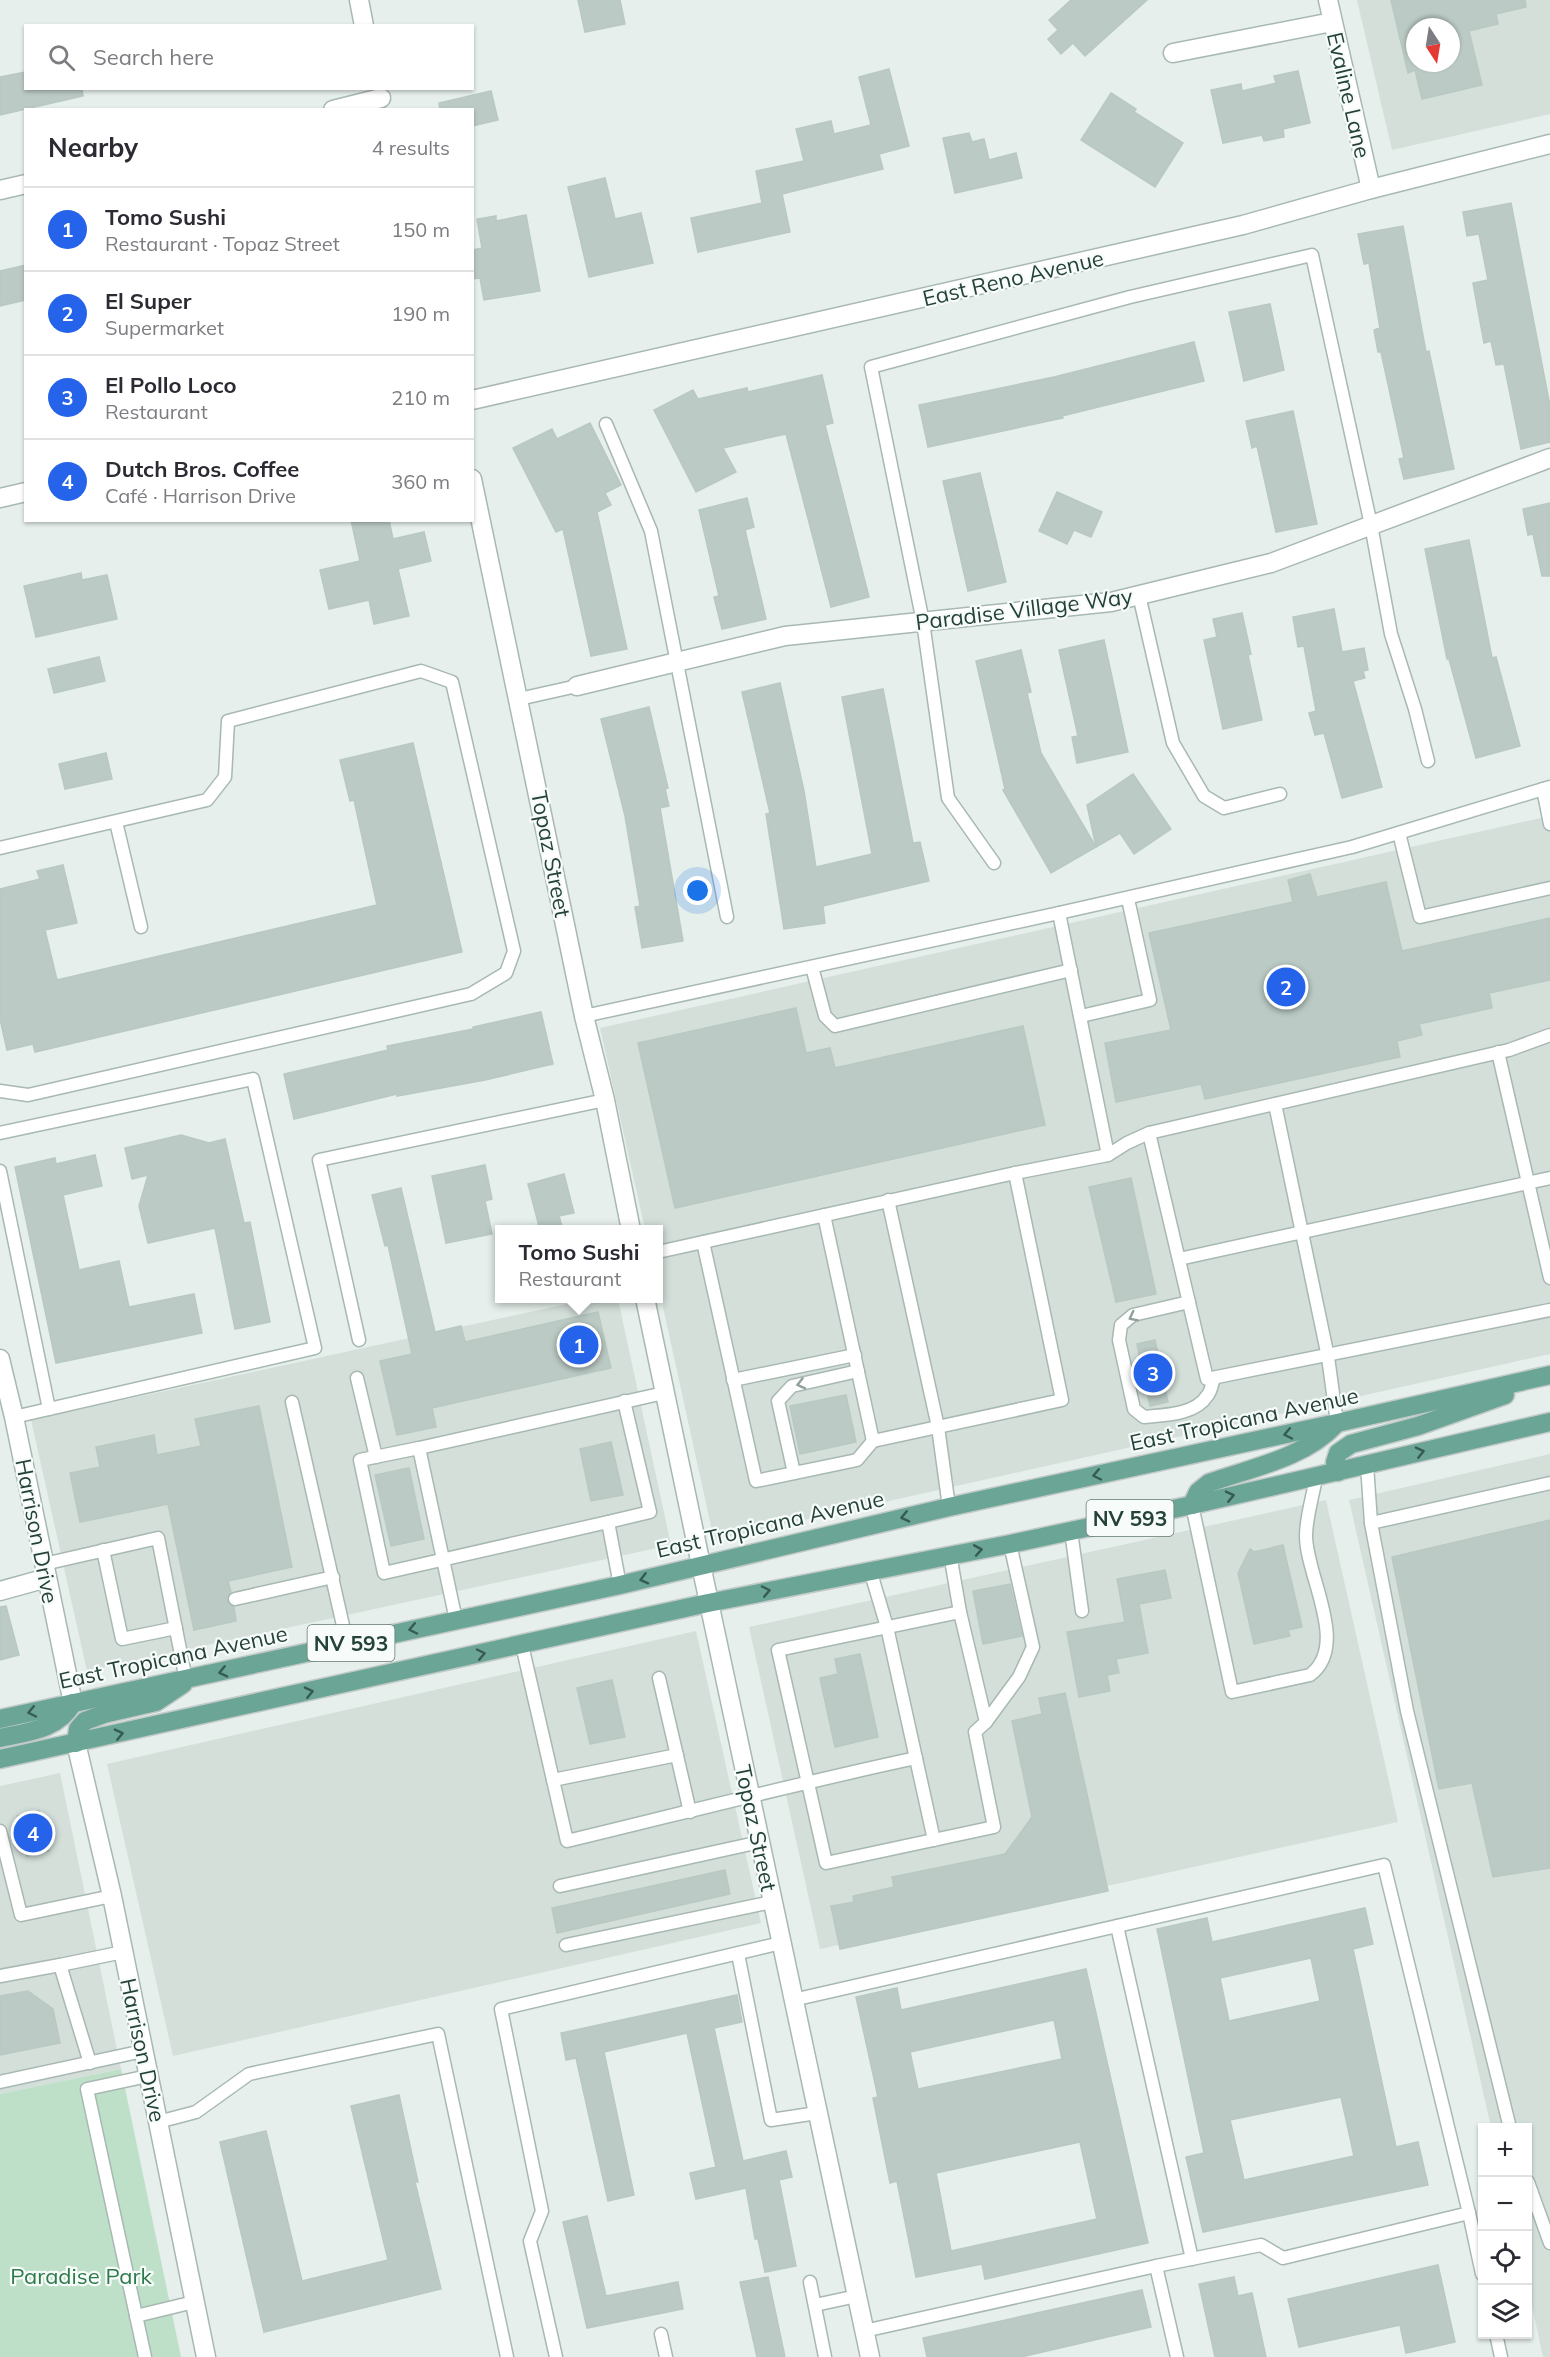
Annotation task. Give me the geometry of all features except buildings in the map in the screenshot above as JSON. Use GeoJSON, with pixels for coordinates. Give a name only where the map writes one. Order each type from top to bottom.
{"type":"FeatureCollection","features":[{"type":"Feature","properties":{"kind":"main road","name":"East Tropicana Avenue"},"geometry":{"type":"LineString","coordinates":[[0,1719],[620,1585],[949,1507],[1337,1424],[1546,1376]]}},
{"type":"Feature","properties":{"kind":"main road"},"geometry":{"type":"LineString","coordinates":[[1338,1472],[1335,1462],[1338,1453],[1351,1444],[1463,1411],[1506,1395],[1546,1376]]}},
{"type":"Feature","properties":{"kind":"main road","name":"NV 593"},"geometry":{"type":"LineString","coordinates":[[0,1759],[708,1603],[1010,1544],[1192,1505],[1550,1422]]}},
{"type":"Feature","properties":{"kind":"main road"},"geometry":{"type":"LineString","coordinates":[[1192,1505],[1198,1492],[1209,1483],[1309,1445],[1326,1435],[1337,1424]]}},
{"type":"Feature","properties":{"kind":"main road"},"geometry":{"type":"LineString","coordinates":[[76,1743],[78,1729],[85,1721],[104,1714],[156,1702],[176,1690],[186,1680]]}},
{"type":"Feature","properties":{"kind":"main road"},"geometry":{"type":"LineString","coordinates":[[0,1738],[31,1732],[54,1724],[67,1714],[73,1703]]}},
{"type":"Feature","properties":{"kind":"street"},"geometry":{"type":"LineString","coordinates":[[359,0],[364,24]]}},
{"type":"Feature","properties":{"kind":"street","name":"Evaline Lane"},"geometry":{"type":"LineString","coordinates":[[1328,0],[1371,189]]}},
{"type":"Feature","properties":{"kind":"street"},"geometry":{"type":"LineString","coordinates":[[1173,54],[1332,22]]}},
{"type":"Feature","properties":{"kind":"street"},"geometry":{"type":"LineString","coordinates":[[342,108],[381,99]]}},
{"type":"Feature","properties":{"kind":"street","name":"East Reno Avenue"},"geometry":{"type":"LineString","coordinates":[[474,400],[1243,225],[1371,189],[1550,144]]}},
{"type":"Feature","properties":{"kind":"street"},"geometry":{"type":"LineString","coordinates":[[0,190],[24,184]]}},
{"type":"Feature","properties":{"kind":"street","name":"Paradise Village Way"},"geometry":{"type":"LineString","coordinates":[[577,686],[785,636],[1111,602],[1271,563],[1550,458]]}},
{"type":"Feature","properties":{"kind":"street","name":"Topaz Street"},"geometry":{"type":"LineString","coordinates":[[474,488],[630,1225]]}},
{"type":"Feature","properties":{"kind":"street"},"geometry":{"type":"LineString","coordinates":[[0,498],[24,492]]}},
{"type":"Feature","properties":{"kind":"street","name":"Topaz Street"},"geometry":{"type":"LineString","coordinates":[[646,1303],[870,2357]]}},
{"type":"Feature","properties":{"kind":"street","name":"Harrison Drive"},"geometry":{"type":"LineString","coordinates":[[0,1359],[73,1703]]}},
{"type":"Feature","properties":{"kind":"street"},"geometry":{"type":"LineString","coordinates":[[0,1591],[45,1571]]}},
{"type":"Feature","properties":{"kind":"street","name":"Harrison Drive"},"geometry":{"type":"LineString","coordinates":[[76,1743],[112,1896],[206,2357]]}},
{"type":"Feature","properties":{"kind":"lane"},"geometry":{"type":"LineString","coordinates":[[994,863],[948,798],[923,622],[871,368],[1130,297],[1312,255],[1371,525],[1391,634],[1415,709],[1428,761]]}},
{"type":"Feature","properties":{"kind":"lane"},"geometry":{"type":"LineString","coordinates":[[606,424],[651,531],[727,917]]}},
{"type":"Feature","properties":{"kind":"lane"},"geometry":{"type":"LineString","coordinates":[[1139,595],[1173,743],[1204,796],[1224,808],[1280,794]]}},
{"type":"Feature","properties":{"kind":"lane"},"geometry":{"type":"LineString","coordinates":[[0,848],[207,800],[225,777],[228,721],[421,671],[452,682],[514,951],[506,973],[471,994],[28,1095],[0,1091]]}},
{"type":"Feature","properties":{"kind":"lane","name":"Paradise Village Way"},"geometry":{"type":"LineString","coordinates":[[519,699],[577,686]]}},
{"type":"Feature","properties":{"kind":"lane"},"geometry":{"type":"LineString","coordinates":[[584,1016],[1128,899],[1352,847],[1547,788],[1550,824]]}},
{"type":"Feature","properties":{"kind":"lane"},"geometry":{"type":"LineString","coordinates":[[116,822],[141,927]]}},
{"type":"Feature","properties":{"kind":"lane"},"geometry":{"type":"LineString","coordinates":[[1399,832],[1420,917],[1550,888]]}},
{"type":"Feature","properties":{"kind":"lane"},"geometry":{"type":"LineString","coordinates":[[1081,1016],[1150,1000],[1128,899]]}},
{"type":"Feature","properties":{"kind":"lane"},"geometry":{"type":"LineString","coordinates":[[1059,913],[1108,1155]]}},
{"type":"Feature","properties":{"kind":"lane"},"geometry":{"type":"LineString","coordinates":[[813,967],[825,1016],[836,1026],[1071,970]]}},
{"type":"Feature","properties":{"kind":"lane"},"geometry":{"type":"LineString","coordinates":[[663,1251],[888,1200],[1108,1155],[1149,1133],[1498,1052],[1550,1035]]}},
{"type":"Feature","properties":{"kind":"lane"},"geometry":{"type":"LineString","coordinates":[[1498,1052],[1550,1278]]}},
{"type":"Feature","properties":{"kind":"lane"},"geometry":{"type":"LineString","coordinates":[[0,1133],[253,1079],[315,1348],[14,1417]]}},
{"type":"Feature","properties":{"kind":"lane"},"geometry":{"type":"LineString","coordinates":[[359,1340],[319,1160],[604,1100]]}},
{"type":"Feature","properties":{"kind":"lane"},"geometry":{"type":"LineString","coordinates":[[1275,1104],[1328,1357],[1337,1424]]}},
{"type":"Feature","properties":{"kind":"lane"},"geometry":{"type":"LineString","coordinates":[[1149,1133],[1207,1380],[1550,1310]]}},
{"type":"Feature","properties":{"kind":"lane"},"geometry":{"type":"LineString","coordinates":[[0,1171],[49,1409]]}},
{"type":"Feature","properties":{"kind":"lane"},"geometry":{"type":"LineString","coordinates":[[703,1242],[756,1481],[856,1460],[873,1441],[1062,1400],[1015,1173]]}},
{"type":"Feature","properties":{"kind":"lane"},"geometry":{"type":"LineString","coordinates":[[1179,1259],[1550,1178]]}},
{"type":"Feature","properties":{"kind":"lane"},"geometry":{"type":"LineString","coordinates":[[888,1200],[938,1427],[949,1507]]}},
{"type":"Feature","properties":{"kind":"lane"},"geometry":{"type":"LineString","coordinates":[[825,1215],[873,1441]]}},
{"type":"Feature","properties":{"kind":"lane"},"geometry":{"type":"LineString","coordinates":[[1189,1302],[1133,1315],[1121,1325],[1119,1340],[1134,1409],[1144,1417],[1174,1414],[1197,1407],[1208,1396],[1214,1378]]}},
{"type":"Feature","properties":{"kind":"lane"},"geometry":{"type":"LineString","coordinates":[[733,1380],[855,1355]]}},
{"type":"Feature","properties":{"kind":"lane"},"geometry":{"type":"LineString","coordinates":[[794,1473],[778,1401],[792,1386],[858,1371]]}},
{"type":"Feature","properties":{"kind":"lane"},"geometry":{"type":"LineString","coordinates":[[357,1378],[376,1457]]}},
{"type":"Feature","properties":{"kind":"lane"},"geometry":{"type":"LineString","coordinates":[[624,1401],[650,1512],[384,1573],[360,1460],[419,1448],[624,1401],[664,1393]]}},
{"type":"Feature","properties":{"kind":"lane"},"geometry":{"type":"LineString","coordinates":[[292,1402],[347,1643]]}},
{"type":"Feature","properties":{"kind":"lane"},"geometry":{"type":"LineString","coordinates":[[419,1448],[456,1620]]}},
{"type":"Feature","properties":{"kind":"lane"},"geometry":{"type":"LineString","coordinates":[[1367,1465],[1371,1523],[1407,1711],[1509,2123]]}},
{"type":"Feature","properties":{"kind":"lane"},"geometry":{"type":"LineString","coordinates":[[1192,1505],[1232,1692],[1310,1675],[1319,1668],[1326,1654],[1327,1632],[1306,1537],[1316,1477]]}},
{"type":"Feature","properties":{"kind":"lane"},"geometry":{"type":"LineString","coordinates":[[1371,1523],[1550,1483]]}},
{"type":"Feature","properties":{"kind":"lane"},"geometry":{"type":"LineString","coordinates":[[608,1522],[620,1585]]}},
{"type":"Feature","properties":{"kind":"lane"},"geometry":{"type":"LineString","coordinates":[[1071,1531],[1082,1611]]}},
{"type":"Feature","properties":{"kind":"lane"},"geometry":{"type":"LineString","coordinates":[[45,1571],[103,1550],[158,1538],[186,1680]]}},
{"type":"Feature","properties":{"kind":"lane"},"geometry":{"type":"LineString","coordinates":[[960,1612],[778,1650],[826,1863],[994,1827],[975,1732],[986,1722],[1019,1677],[1033,1647],[1010,1544]]}},
{"type":"Feature","properties":{"kind":"lane"},"geometry":{"type":"LineString","coordinates":[[103,1550],[122,1639],[176,1628]]}},
{"type":"Feature","properties":{"kind":"lane"},"geometry":{"type":"LineString","coordinates":[[950,1554],[960,1612],[986,1722]]}},
{"type":"Feature","properties":{"kind":"lane"},"geometry":{"type":"LineString","coordinates":[[870,1570],[887,1627],[934,1840]]}},
{"type":"Feature","properties":{"kind":"lane"},"geometry":{"type":"LineString","coordinates":[[235,1599],[333,1577]]}},
{"type":"Feature","properties":{"kind":"lane"},"geometry":{"type":"LineString","coordinates":[[522,1645],[567,1841],[750,1798],[807,1781],[916,1758]]}},
{"type":"Feature","properties":{"kind":"lane"},"geometry":{"type":"LineString","coordinates":[[659,1678],[690,1812]]}},
{"type":"Feature","properties":{"kind":"lane"},"geometry":{"type":"LineString","coordinates":[[554,1780],[677,1755]]}},
{"type":"Feature","properties":{"kind":"lane"},"geometry":{"type":"LineString","coordinates":[[0,1831],[21,1915],[112,1896]]}},
{"type":"Feature","properties":{"kind":"lane"},"geometry":{"type":"LineString","coordinates":[[560,1886],[760,1842]]}},
{"type":"Feature","properties":{"kind":"lane"},"geometry":{"type":"LineString","coordinates":[[793,2000],[1384,1865],[1478,2255]]}},
{"type":"Feature","properties":{"kind":"lane"},"geometry":{"type":"LineString","coordinates":[[566,1945],[772,1902]]}},
{"type":"Feature","properties":{"kind":"lane"},"geometry":{"type":"LineString","coordinates":[[1117,1926],[1192,2259]]}},
{"type":"Feature","properties":{"kind":"lane"},"geometry":{"type":"LineString","coordinates":[[556,2357],[530,2241],[542,2211],[501,2009],[781,1943]]}},
{"type":"Feature","properties":{"kind":"lane"},"geometry":{"type":"LineString","coordinates":[[0,1976],[123,1952]]}},
{"type":"Feature","properties":{"kind":"lane"},"geometry":{"type":"LineString","coordinates":[[738,1954],[771,2120],[817,2113]]}},
{"type":"Feature","properties":{"kind":"lane"},"geometry":{"type":"LineString","coordinates":[[60,1965],[90,2063]]}},
{"type":"Feature","properties":{"kind":"lane"},"geometry":{"type":"LineString","coordinates":[[158,2122],[196,2112],[249,2074],[438,2034],[507,2357]]}},
{"type":"Feature","properties":{"kind":"lane"},"geometry":{"type":"LineString","coordinates":[[0,2082],[143,2051]]}},
{"type":"Feature","properties":{"kind":"lane"},"geometry":{"type":"LineString","coordinates":[[145,2357],[87,2089],[148,2076]]}},
{"type":"Feature","properties":{"kind":"lane"},"geometry":{"type":"LineString","coordinates":[[1532,2195],[1550,2243]]}},
{"type":"Feature","properties":{"kind":"lane"},"geometry":{"type":"LineString","coordinates":[[864,2331],[1156,2266],[1262,2245],[1283,2258],[1469,2213]]}},
{"type":"Feature","properties":{"kind":"lane"},"geometry":{"type":"LineString","coordinates":[[1156,2266],[1177,2357]]}},
{"type":"Feature","properties":{"kind":"lane"},"geometry":{"type":"LineString","coordinates":[[810,2282],[825,2357]]}},
{"type":"Feature","properties":{"kind":"lane"},"geometry":{"type":"LineString","coordinates":[[815,2305],[857,2296]]}},
{"type":"Feature","properties":{"kind":"lane"},"geometry":{"type":"LineString","coordinates":[[136,2316],[194,2302]]}},
{"type":"Feature","properties":{"kind":"lane"},"geometry":{"type":"LineString","coordinates":[[661,2334],[666,2357]]}},
{"type":"Feature","properties":{"kind":"lane"},"geometry":{"type":"LineString","coordinates":[[1497,2339],[1501,2357]]}},
{"type":"Feature","properties":{"kind":"shaded area"},"geometry":{"type":"Polygon","coordinates":[[[1357,0],[1550,0],[1550,114],[1392,150],[1357,0]]]}},
{"type":"Feature","properties":{"kind":"shaded area"},"geometry":{"type":"Polygon","coordinates":[[[1550,816],[1550,1354],[714,1540],[662,1303],[663,1225],[644,1225],[600,1028],[1550,816]]]}},
{"type":"Feature","properties":{"kind":"shaded area"},"geometry":{"type":"Polygon","coordinates":[[[572,1303],[619,1303],[671,1545],[87,1671],[31,1420],[572,1303]]]}},
{"type":"Feature","properties":{"kind":"shaded area"},"geometry":{"type":"Polygon","coordinates":[[[1550,1454],[1550,2357],[1543,2357],[1532,2306],[1532,2123],[1490,2123],[1349,1500],[1550,1454]]]}},
{"type":"Feature","properties":{"kind":"shaded area"},"geometry":{"type":"Polygon","coordinates":[[[1326,1500],[1398,1822],[820,1949],[749,1627],[1326,1500]]]}},
{"type":"Feature","properties":{"kind":"shaded area"},"geometry":{"type":"Polygon","coordinates":[[[696,1631],[761,1923],[173,2056],[107,1764],[696,1631]]]}},
{"type":"Feature","properties":{"kind":"shaded area"},"geometry":{"type":"Polygon","coordinates":[[[60,1773],[121,2069],[0,2094],[0,1786],[60,1773]]]}},
{"type":"Feature","properties":{"kind":"green space","name":"Paradise Park"},"geometry":{"type":"Polygon","coordinates":[[[121,2069],[181,2357],[0,2357],[0,2094],[121,2069]]]}},
{"type":"Feature","properties":{"kind":"place","name":"El Super"},"geometry":{"type":"Point","coordinates":[1286,987]}},
{"type":"Feature","properties":{"kind":"place","name":"Tomo Sushi"},"geometry":{"type":"Point","coordinates":[579,1345]}},
{"type":"Feature","properties":{"kind":"place","name":"El Pollo Loco"},"geometry":{"type":"Point","coordinates":[1153,1373]}},
{"type":"Feature","properties":{"kind":"place","name":"Dutch Bros. Coffee"},"geometry":{"type":"Point","coordinates":[33,1833]}}]}
